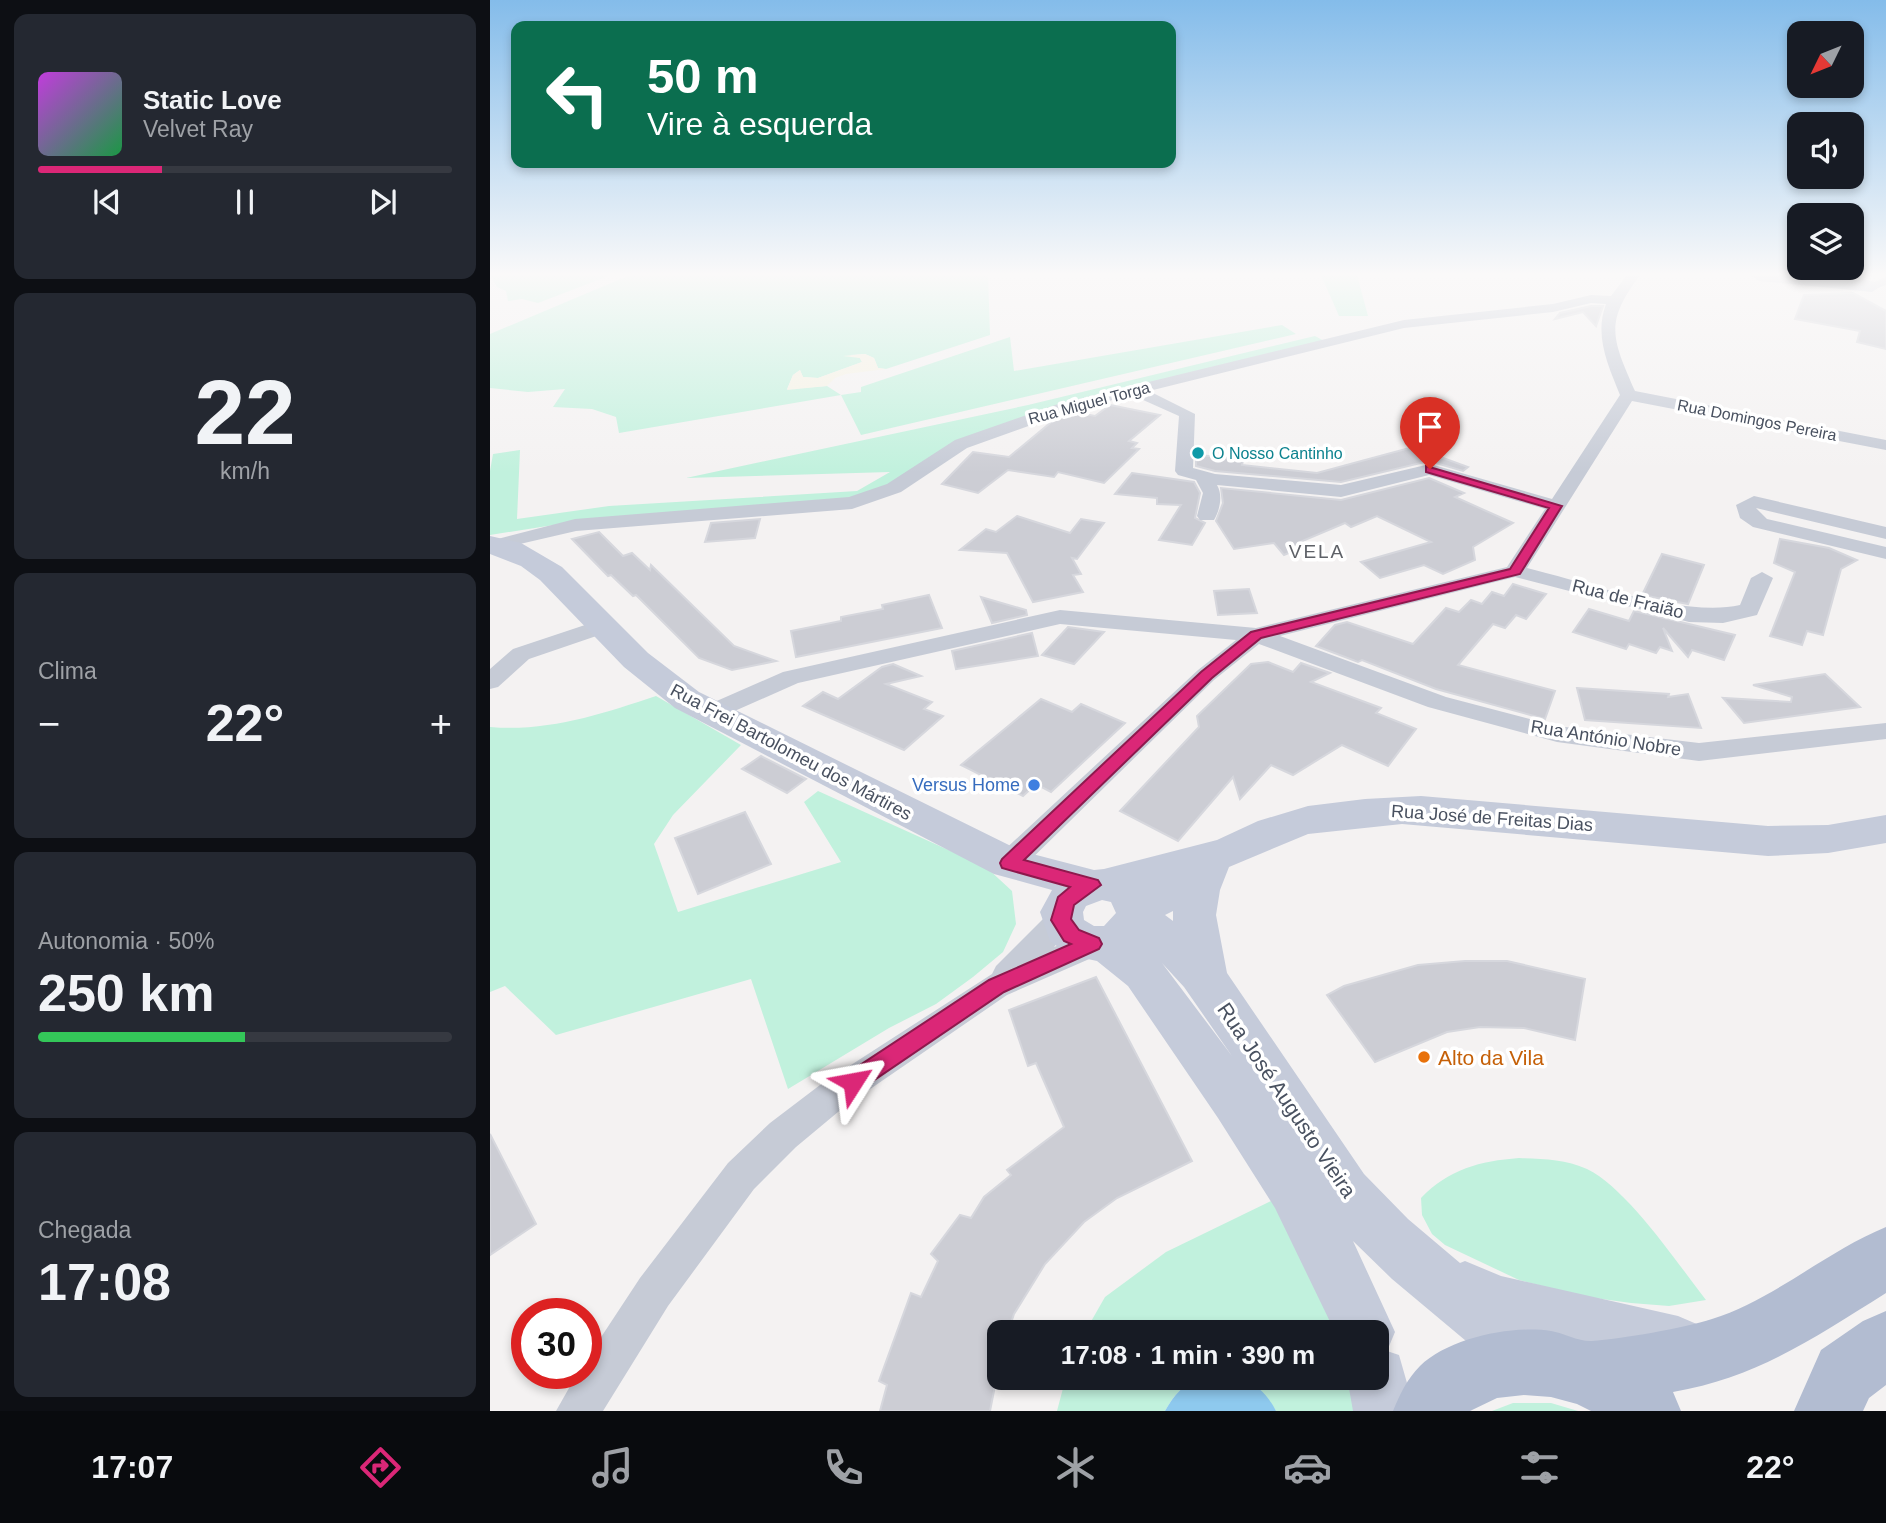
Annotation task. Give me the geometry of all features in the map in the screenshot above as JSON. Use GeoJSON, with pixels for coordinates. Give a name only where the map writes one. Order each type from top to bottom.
{"type":"FeatureCollection","features":[{"type":"Feature","properties":{"kind":"main road","name":"Rua Frei Bartolomeu dos Mártires"},"geometry":{"type":"LineString","coordinates":[[493,546],[533,559],[664,685],[712,713],[1009,863],[1044,900],[1099,914]]}},
{"type":"Feature","properties":{"kind":"main road","name":"Rua José de Freitas Dias"},"geometry":{"type":"LineString","coordinates":[[1213,865],[1273,831],[1307,821],[1372,811],[1421,810],[1768,841],[1828,839],[1886,829]]}},
{"type":"Feature","properties":{"kind":"main road"},"geometry":{"type":"LineString","coordinates":[[1213,865],[1099,914],[1125,956],[1144,973],[1269,1149],[1319,1227],[1360,1320]]}},
{"type":"Feature","properties":{"kind":"main road"},"geometry":{"type":"LineString","coordinates":[[1206,978],[1193,925],[1194,899],[1213,865]]}},
{"type":"Feature","properties":{"kind":"main road","name":"Rua José Augusto Vieira"},"geometry":{"type":"LineString","coordinates":[[1099,914],[1157,930],[1206,978],[1344,1191],[1396,1247],[1564,1367]]}},
{"type":"Feature","properties":{"kind":"main road"},"geometry":{"type":"LineString","coordinates":[[1427,1411],[1447,1387],[1488,1365],[1564,1367],[1709,1353],[1772,1329],[1886,1258]]}},
{"type":"Feature","properties":{"kind":"main road"},"geometry":{"type":"LineString","coordinates":[[1439,1279],[1500,1305],[1709,1353]]}},
{"type":"Feature","properties":{"kind":"main road"},"geometry":{"type":"LineString","coordinates":[[1828,1411],[1845,1374],[1886,1344]]}},
{"type":"Feature","properties":{"kind":"main road"},"geometry":{"type":"LineString","coordinates":[[1564,1367],[1637,1401],[1647,1411]]}},
{"type":"Feature","properties":{"kind":"main road"},"geometry":{"type":"LineString","coordinates":[[1380,1390],[1384,1411]]}},
{"type":"Feature","properties":{"kind":"street","name":"Rua Miguel Torga"},"geometry":{"type":"LineString","coordinates":[[493,546],[575,525],[852,503],[894,488],[947,451],[1055,410],[1337,341]]}},
{"type":"Feature","properties":{"kind":"street"},"geometry":{"type":"LineString","coordinates":[[712,713],[791,677],[1060,617],[1256,635],[1515,571],[1629,395],[1609,341]]}},
{"type":"Feature","properties":{"kind":"street"},"geometry":{"type":"LineString","coordinates":[[1136,391],[1187,414],[1184,471],[1205,477],[1341,491],[1430,469],[1556,506]]}},
{"type":"Feature","properties":{"kind":"street","name":"Rua Domingos Pereira"},"geometry":{"type":"LineString","coordinates":[[1629,395],[1886,445]]}},
{"type":"Feature","properties":{"kind":"street"},"geometry":{"type":"LineString","coordinates":[[1205,477],[1212,493],[1207,516]]}},
{"type":"Feature","properties":{"kind":"street"},"geometry":{"type":"LineString","coordinates":[[1886,533],[1765,503],[1745,505],[1746,514],[1760,523],[1886,553]]}},
{"type":"Feature","properties":{"kind":"street","name":"Rua de Fraião"},"geometry":{"type":"LineString","coordinates":[[1515,571],[1689,615],[1723,616],[1749,610],[1762,578]]}},
{"type":"Feature","properties":{"kind":"street"},"geometry":{"type":"LineString","coordinates":[[490,682],[521,654],[603,626]]}},
{"type":"Feature","properties":{"kind":"street"},"geometry":{"type":"LineString","coordinates":[[1009,863],[1206,675],[1256,635]]}},
{"type":"Feature","properties":{"kind":"street","name":"Rua António Nobre"},"geometry":{"type":"LineString","coordinates":[[1256,635],[1437,702],[1558,734],[1699,752],[1807,743],[1886,731]]}},
{"type":"Feature","properties":{"kind":"street"},"geometry":{"type":"LineString","coordinates":[[578,1411],[654,1292],[741,1175],[783,1135],[832,1096],[1099,914]]}},
{"type":"Feature","properties":{"kind":"green space"},"geometry":{"type":"Polygon","coordinates":[[[490,341],[972,341],[886,369],[878,368],[874,358],[865,354],[850,355],[860,358],[862,362],[818,378],[803,377],[800,370],[793,375],[787,389],[827,386],[841,395],[619,433],[616,417],[592,409],[553,407],[565,389],[528,392],[490,388],[490,341]]]}},
{"type":"Feature","properties":{"kind":"green space"},"geometry":{"type":"Polygon","coordinates":[[[999,341],[1010,341],[1014,371],[1190,341],[1267,341],[861,435],[841,395],[861,392],[861,387],[999,341]]]}},
{"type":"Feature","properties":{"kind":"green space"},"geometry":{"type":"Polygon","coordinates":[[[1295,341],[1326,342],[1042,410],[868,496],[560,524],[490,535],[490,471],[493,454],[520,450],[517,519],[609,506],[857,491],[890,472],[686,478],[1028,405],[1295,341]]]}},
{"type":"Feature","properties":{"kind":"green space"},"geometry":{"type":"Polygon","coordinates":[[[656,696],[741,745],[673,815],[654,844],[678,912],[841,862],[804,802],[818,791],[986,867],[1012,891],[1016,924],[1003,952],[936,1004],[889,1028],[788,1089],[751,979],[556,1035],[505,986],[490,992],[490,727],[554,724],[595,715],[656,696]]]}},
{"type":"Feature","properties":{"kind":"green space"},"geometry":{"type":"Polygon","coordinates":[[[1519,1158],[1570,1163],[1603,1179],[1635,1209],[1706,1300],[1669,1306],[1580,1296],[1519,1280],[1445,1245],[1432,1234],[1422,1215],[1421,1198],[1432,1188],[1466,1168],[1491,1161],[1519,1158]]]}},
{"type":"Feature","properties":{"kind":"green space"},"geometry":{"type":"Polygon","coordinates":[[[1279,1197],[1335,1320],[1092,1320],[1105,1297],[1166,1252],[1279,1197]]]}},
{"type":"Feature","properties":{"kind":"green space"},"geometry":{"type":"Polygon","coordinates":[[[1063,1390],[1180,1390],[1165,1411],[1057,1411],[1063,1390]]]}},
{"type":"Feature","properties":{"kind":"green space"},"geometry":{"type":"Polygon","coordinates":[[[1259,1390],[1360,1390],[1364,1411],[1276,1411],[1259,1390]]]}},
{"type":"Feature","properties":{"kind":"green space"},"geometry":{"type":"Polygon","coordinates":[[[1513,1403],[1551,1403],[1578,1411],[1492,1411],[1513,1403]]]}},
{"type":"Feature","properties":{"kind":"sand"},"geometry":{"type":"Polygon","coordinates":[[[865,354],[874,358],[878,368],[886,369],[846,374],[835,378],[827,386],[787,390],[793,375],[800,370],[803,377],[818,378],[862,362],[860,358],[843,356],[865,354]]]}},
{"type":"Feature","properties":{"kind":"water"},"geometry":{"type":"Polygon","coordinates":[[[1180,1390],[1261,1390],[1276,1411],[1165,1411],[1180,1390]]]}},
{"type":"Feature","properties":{"kind":"building"},"geometry":{"type":"Polygon","coordinates":[[[1886,341],[1886,349],[1857,342],[1886,341]]]}},
{"type":"Feature","properties":{"kind":"building"},"geometry":{"type":"Polygon","coordinates":[[[1110,405],[1160,415],[1129,441],[1137,443],[1132,448],[1139,449],[1104,483],[1058,472],[1054,477],[1008,470],[978,493],[942,484],[973,452],[1009,457],[1055,419],[1075,412],[1095,416],[1110,405]]]}},
{"type":"Feature","properties":{"kind":"building"},"geometry":{"type":"Polygon","coordinates":[[[1413,447],[1468,467],[1463,471],[1429,461],[1341,482],[1215,471],[1196,466],[1196,455],[1243,461],[1242,465],[1317,473],[1413,447]]]}},
{"type":"Feature","properties":{"kind":"building"},"geometry":{"type":"Polygon","coordinates":[[[1132,473],[1194,482],[1200,493],[1195,518],[1205,523],[1192,545],[1159,540],[1181,505],[1157,504],[1157,498],[1115,494],[1132,473]]]}},
{"type":"Feature","properties":{"kind":"building"},"geometry":{"type":"Polygon","coordinates":[[[1429,478],[1464,493],[1455,497],[1513,523],[1473,547],[1475,560],[1443,574],[1424,565],[1380,578],[1361,562],[1431,542],[1377,516],[1351,527],[1345,523],[1300,542],[1305,546],[1284,555],[1274,543],[1234,549],[1216,521],[1223,503],[1221,488],[1341,500],[1429,478]]]}},
{"type":"Feature","properties":{"kind":"building"},"geometry":{"type":"Polygon","coordinates":[[[1017,516],[1070,533],[1081,519],[1104,523],[1077,559],[1072,558],[1081,574],[1073,575],[1083,592],[1033,602],[1007,553],[960,550],[986,529],[996,532],[1017,516]]]}},
{"type":"Feature","properties":{"kind":"building"},"geometry":{"type":"Polygon","coordinates":[[[760,519],[755,538],[705,542],[711,523],[760,519]]]}},
{"type":"Feature","properties":{"kind":"building"},"geometry":{"type":"Polygon","coordinates":[[[599,532],[623,556],[632,553],[650,570],[651,565],[734,646],[776,661],[732,670],[699,658],[636,595],[633,596],[611,575],[608,576],[572,539],[599,532]]]}},
{"type":"Feature","properties":{"kind":"building"},"geometry":{"type":"Polygon","coordinates":[[[1780,539],[1829,548],[1857,560],[1841,569],[1823,635],[1807,631],[1802,645],[1770,636],[1795,572],[1774,563],[1780,539]]]}},
{"type":"Feature","properties":{"kind":"building"},"geometry":{"type":"Polygon","coordinates":[[[1662,554],[1704,565],[1688,604],[1642,595],[1662,554]]]}},
{"type":"Feature","properties":{"kind":"building"},"geometry":{"type":"Polygon","coordinates":[[[1513,584],[1546,594],[1526,619],[1516,615],[1505,628],[1493,624],[1458,665],[1555,691],[1545,719],[1436,689],[1362,660],[1358,662],[1316,646],[1335,625],[1347,622],[1413,644],[1446,608],[1459,612],[1471,600],[1482,604],[1492,592],[1504,596],[1513,584]]]}},
{"type":"Feature","properties":{"kind":"building"},"geometry":{"type":"Polygon","coordinates":[[[1249,589],[1257,613],[1218,615],[1214,591],[1249,589]]]}},
{"type":"Feature","properties":{"kind":"building"},"geometry":{"type":"Polygon","coordinates":[[[929,595],[942,628],[796,657],[791,631],[841,621],[841,617],[883,609],[882,605],[929,595]]]}},
{"type":"Feature","properties":{"kind":"building"},"geometry":{"type":"Polygon","coordinates":[[[981,597],[1026,610],[1027,615],[992,623],[981,597]]]}},
{"type":"Feature","properties":{"kind":"building"},"geometry":{"type":"Polygon","coordinates":[[[1589,609],[1629,621],[1634,611],[1735,635],[1724,660],[1692,650],[1688,657],[1663,628],[1672,651],[1660,647],[1656,653],[1629,644],[1626,649],[1573,632],[1589,609]]]}},
{"type":"Feature","properties":{"kind":"building"},"geometry":{"type":"Polygon","coordinates":[[[1068,627],[1104,632],[1074,664],[1042,655],[1068,627]]]}},
{"type":"Feature","properties":{"kind":"building"},"geometry":{"type":"Polygon","coordinates":[[[1032,633],[1038,656],[956,669],[952,651],[1032,633]]]}},
{"type":"Feature","properties":{"kind":"building"},"geometry":{"type":"Polygon","coordinates":[[[1268,662],[1293,672],[1301,663],[1330,673],[1311,682],[1381,708],[1376,713],[1416,729],[1388,766],[1342,745],[1293,775],[1271,765],[1240,799],[1233,777],[1178,841],[1120,811],[1199,727],[1197,716],[1251,664],[1268,662]]]}},
{"type":"Feature","properties":{"kind":"building"},"geometry":{"type":"Polygon","coordinates":[[[893,664],[921,676],[886,684],[932,702],[924,709],[943,716],[904,750],[803,706],[823,692],[838,699],[882,667],[893,664]]]}},
{"type":"Feature","properties":{"kind":"building"},"geometry":{"type":"Polygon","coordinates":[[[1825,674],[1860,707],[1744,723],[1723,698],[1791,702],[1792,697],[1753,685],[1825,674]]]}},
{"type":"Feature","properties":{"kind":"building"},"geometry":{"type":"Polygon","coordinates":[[[1577,688],[1669,694],[1668,697],[1688,694],[1701,728],[1585,720],[1577,688]]]}},
{"type":"Feature","properties":{"kind":"building"},"geometry":{"type":"Polygon","coordinates":[[[1041,699],[1072,712],[1081,704],[1125,723],[1051,792],[1036,784],[1023,796],[961,765],[1041,699]]]}},
{"type":"Feature","properties":{"kind":"building"},"geometry":{"type":"Polygon","coordinates":[[[761,756],[806,779],[787,793],[742,769],[761,756]]]}},
{"type":"Feature","properties":{"kind":"building"},"geometry":{"type":"Polygon","coordinates":[[[745,812],[771,864],[698,894],[675,838],[745,812]]]}},
{"type":"Feature","properties":{"kind":"building"},"geometry":{"type":"Polygon","coordinates":[[[1507,961],[1585,979],[1575,1040],[1524,1028],[1480,1027],[1447,1032],[1375,1062],[1327,995],[1344,986],[1418,965],[1507,961]]]}},
{"type":"Feature","properties":{"kind":"building"},"geometry":{"type":"Polygon","coordinates":[[[1096,977],[1192,1161],[1117,1198],[1084,1222],[1045,1264],[1012,1320],[987,1320],[987,1390],[994,1390],[990,1411],[880,1411],[887,1385],[879,1381],[911,1293],[921,1297],[938,1261],[931,1254],[960,1215],[971,1218],[984,1197],[1011,1175],[1007,1170],[1064,1127],[1036,1063],[1028,1066],[1009,1010],[1096,977]]]}},
{"type":"Feature","properties":{"kind":"building"},"geometry":{"type":"Polygon","coordinates":[[[490,1134],[536,1224],[490,1255],[490,1134]]]}},
{"type":"Feature","properties":{"kind":"place","name":"O Nosso Cantinho"},"geometry":{"type":"Point","coordinates":[1198,453]}},
{"type":"Feature","properties":{"kind":"place","name":"Versus Home"},"geometry":{"type":"Point","coordinates":[1034,785]}},
{"type":"Feature","properties":{"kind":"place","name":"Alto da Vila"},"geometry":{"type":"Point","coordinates":[1424,1057]}},
{"type":"Feature","properties":{"kind":"district","name":"VELA"},"geometry":{"type":"Point","coordinates":[1317,551]}},
{"type":"Feature","properties":{"kind":"route"},"geometry":{"type":"LineString","coordinates":[[853,1082],[996,986],[1092,944],[1072,936],[1061,920],[1065,902],[1080,889],[1091,885],[1009,863],[1206,675],[1256,635],[1515,571],[1556,506],[1430,469]]}}]}
